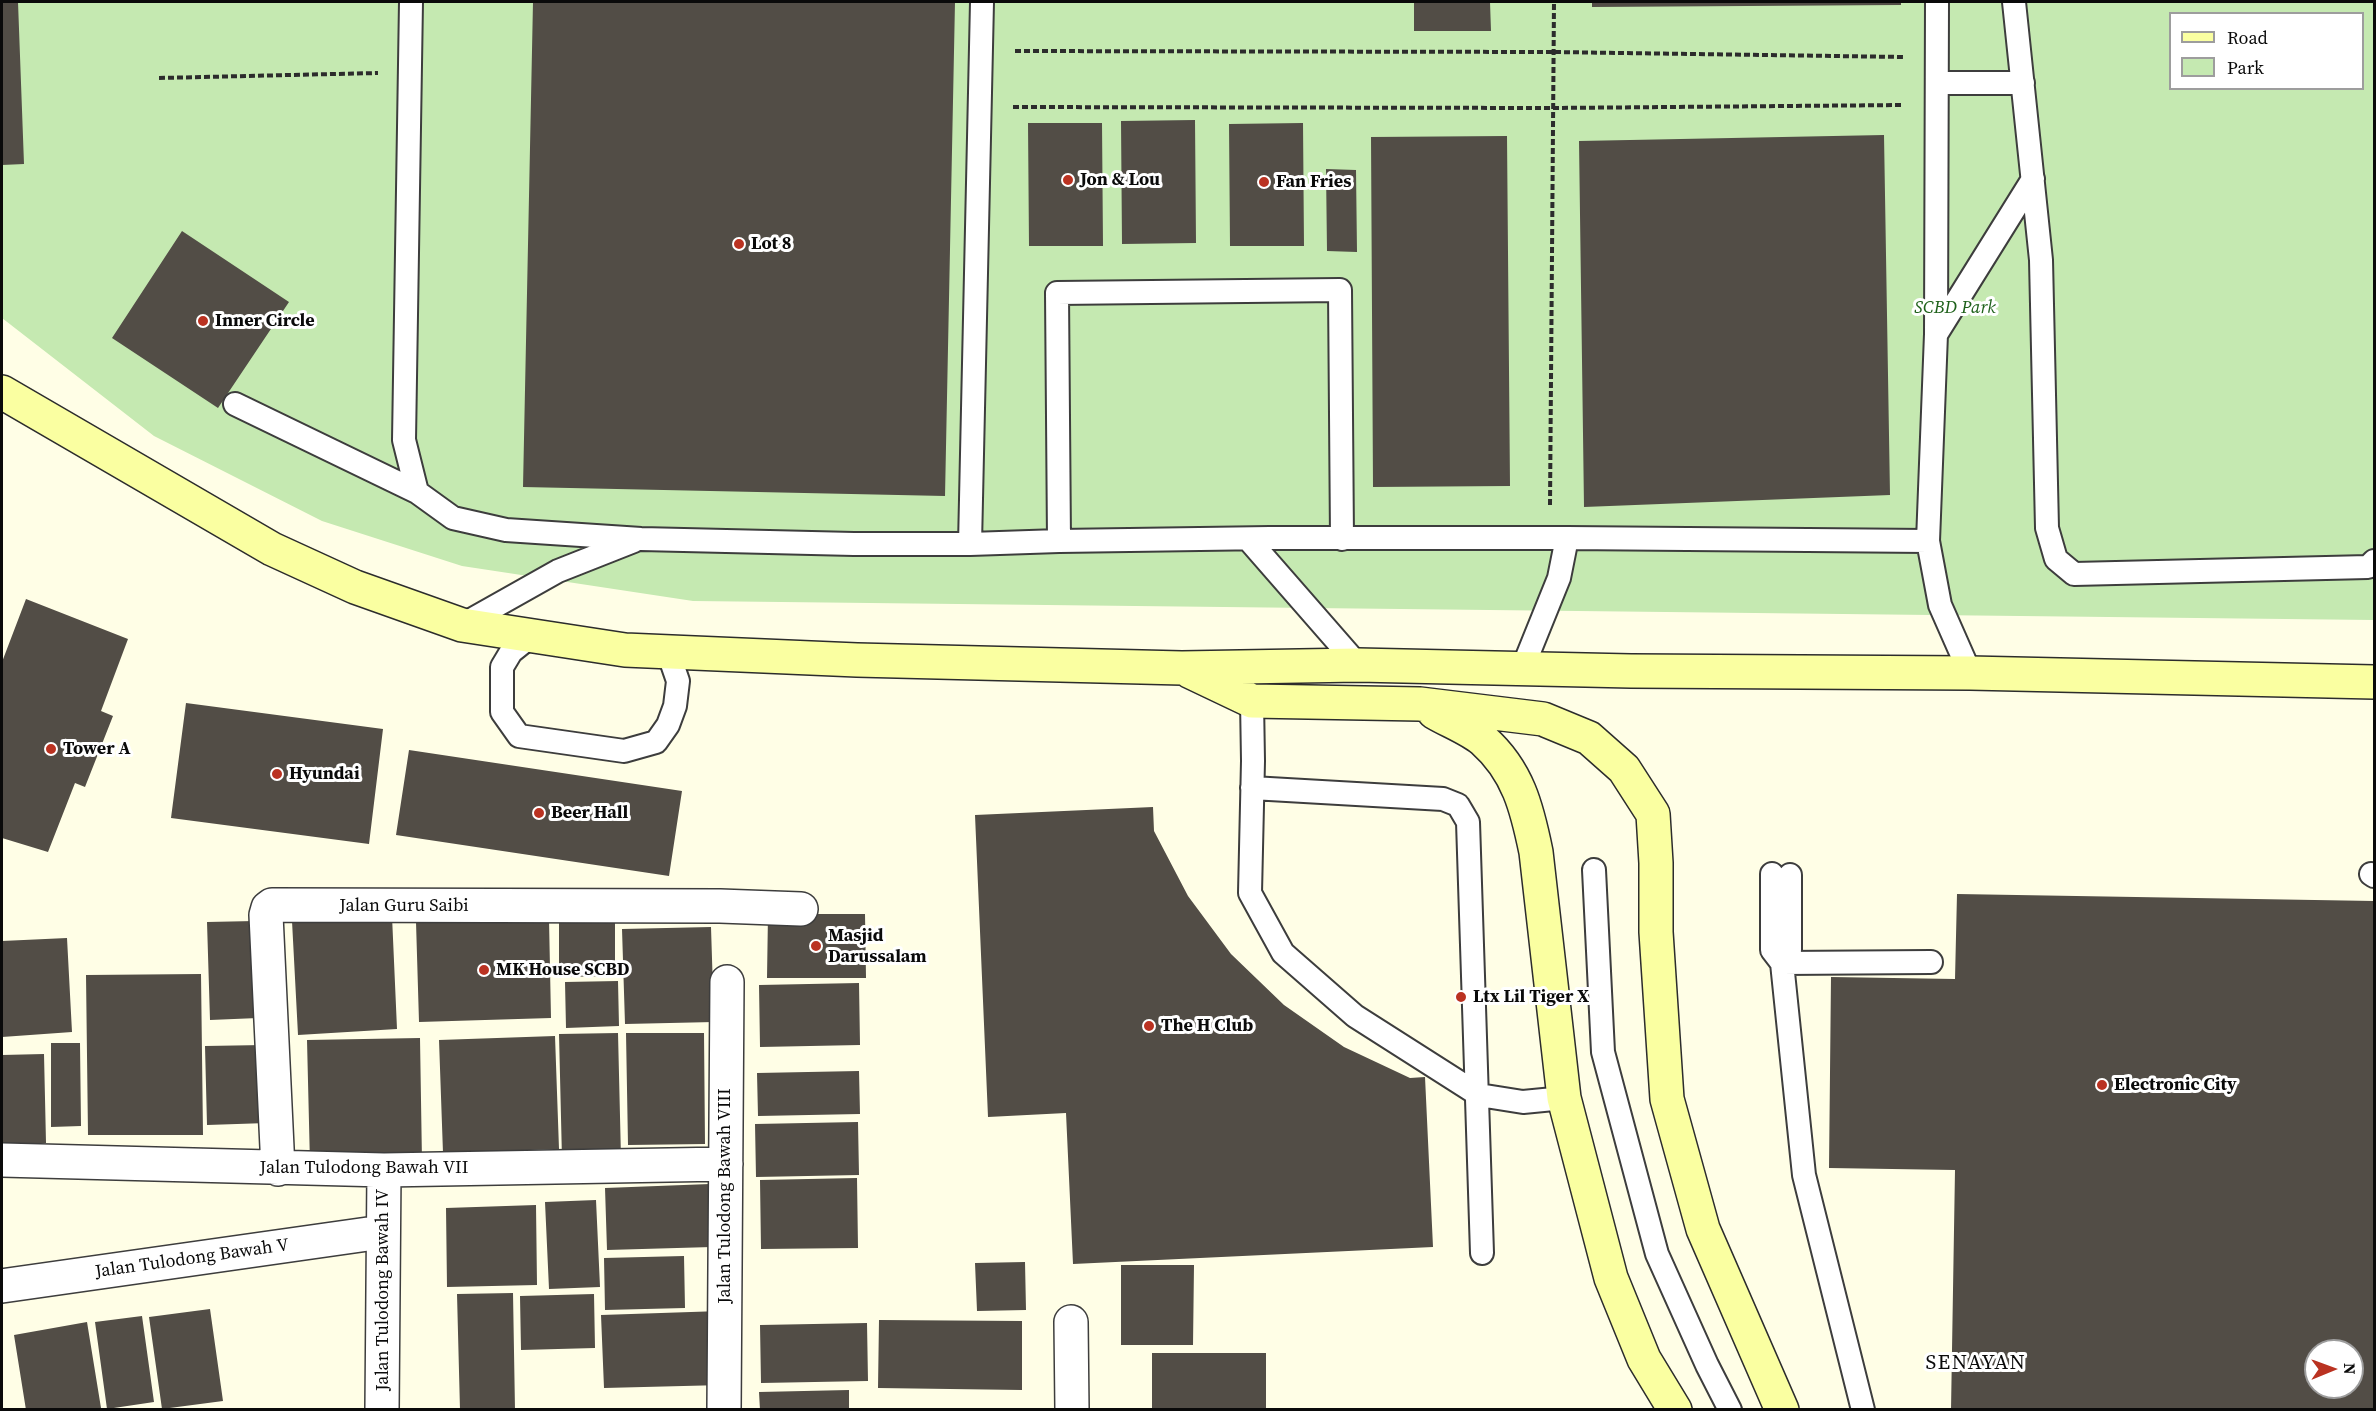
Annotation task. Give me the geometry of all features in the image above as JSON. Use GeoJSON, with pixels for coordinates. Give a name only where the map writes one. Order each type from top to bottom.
{"type":"FeatureCollection","features":[{"type":"Feature","properties":{"kind":"main road"},"geometry":{"type":"LineString","coordinates":[[2,392],[272,549],[355,586],[462,625],[625,650],[857,660],[1182,668],[1358,665],[1970,673],[2374,682]]}},
{"type":"Feature","properties":{"kind":"main road"},"geometry":{"type":"LineString","coordinates":[[1182,668],[1252,701],[1420,704],[1542,719],[1589,738],[1624,769],[1653,814],[1656,932],[1667,1099],[1702,1228],[1782,1410]]}},
{"type":"Feature","properties":{"kind":"main road"},"geometry":{"type":"LineString","coordinates":[[1420,704],[1482,740],[1515,779],[1528,816],[1536,852],[1564,1098],[1611,1278],[1644,1359],[1675,1410]]}},
{"type":"Feature","properties":{"kind":"street","name":"Jalan Guru Saibi"},"geometry":{"type":"LineString","coordinates":[[278,1168],[266,915],[268,908],[272,905],[720,906],[801,909]]}},
{"type":"Feature","properties":{"kind":"street","name":"Jalan Tulodong Bawah VIII"},"geometry":{"type":"LineString","coordinates":[[724,1410],[727,982]]}},
{"type":"Feature","properties":{"kind":"street","name":"Jalan Tulodong Bawah VII"},"geometry":{"type":"LineString","coordinates":[[2,1160],[384,1170],[726,1164]]}},
{"type":"Feature","properties":{"kind":"street","name":"Jalan Tulodong Bawah IV"},"geometry":{"type":"LineString","coordinates":[[382,1410],[384,1170]]}},
{"type":"Feature","properties":{"kind":"street","name":"Jalan Tulodong Bawah V"},"geometry":{"type":"LineString","coordinates":[[2,1286],[382,1232]]}},
{"type":"Feature","properties":{"kind":"street"},"geometry":{"type":"LineString","coordinates":[[1071,1322],[1072,1410]]}},
{"type":"Feature","properties":{"kind":"lane"},"geometry":{"type":"LineString","coordinates":[[411,2],[404,440],[417,492]]}},
{"type":"Feature","properties":{"kind":"lane"},"geometry":{"type":"LineString","coordinates":[[970,544],[982,2]]}},
{"type":"Feature","properties":{"kind":"lane"},"geometry":{"type":"LineString","coordinates":[[1937,2],[1936,334],[1928,541],[1940,605],[1970,673]]}},
{"type":"Feature","properties":{"kind":"lane"},"geometry":{"type":"LineString","coordinates":[[2014,2],[2041,260],[2047,528],[2056,559],[2074,574],[2368,567],[2374,561]]}},
{"type":"Feature","properties":{"kind":"lane"},"geometry":{"type":"LineString","coordinates":[[1938,93],[2022,83]]}},
{"type":"Feature","properties":{"kind":"lane"},"geometry":{"type":"LineString","coordinates":[[1936,334],[2033,179]]}},
{"type":"Feature","properties":{"kind":"lane"},"geometry":{"type":"LineString","coordinates":[[1059,541],[1057,292],[1304,290],[1340,290],[1342,539]]}},
{"type":"Feature","properties":{"kind":"lane"},"geometry":{"type":"LineString","coordinates":[[236,404],[417,492],[453,518],[506,530],[640,539],[854,544],[1567,538],[1928,541]]}},
{"type":"Feature","properties":{"kind":"lane"},"geometry":{"type":"LineString","coordinates":[[1523,668],[1559,578],[1567,538]]}},
{"type":"Feature","properties":{"kind":"lane"},"geometry":{"type":"LineString","coordinates":[[462,625],[558,571],[640,539]]}},
{"type":"Feature","properties":{"kind":"lane"},"geometry":{"type":"LineString","coordinates":[[1248,539],[1358,665]]}},
{"type":"Feature","properties":{"kind":"lane"},"geometry":{"type":"LineString","coordinates":[[531,636],[511,652],[502,668],[502,712],[519,736],[624,751],[656,742],[668,725],[675,706],[678,681],[668,652]]}},
{"type":"Feature","properties":{"kind":"lane"},"geometry":{"type":"LineString","coordinates":[[1252,701],[1250,893],[1283,953],[1354,1016],[1479,1095],[1523,1102],[1564,1098]]}},
{"type":"Feature","properties":{"kind":"lane"},"geometry":{"type":"LineString","coordinates":[[1252,788],[1443,799],[1458,805],[1468,822],[1479,1095],[1482,1253]]}},
{"type":"Feature","properties":{"kind":"lane"},"geometry":{"type":"LineString","coordinates":[[1594,870],[1603,1052],[1657,1254],[1730,1410]]}},
{"type":"Feature","properties":{"kind":"lane"},"geometry":{"type":"LineString","coordinates":[[1781,874],[1790,950],[1782,963],[1803,1175],[1863,1410]]}},
{"type":"Feature","properties":{"kind":"lane"},"geometry":{"type":"LineString","coordinates":[[1782,963],[1931,962]]}},
{"type":"Feature","properties":{"kind":"path"},"geometry":{"type":"LineString","coordinates":[[1554,2],[1550,504],[1567,538]]}},
{"type":"Feature","properties":{"kind":"path"},"geometry":{"type":"LineString","coordinates":[[981,51],[1553,52],[1938,57]]}},
{"type":"Feature","properties":{"kind":"path"},"geometry":{"type":"LineString","coordinates":[[159,78],[411,72]]}},
{"type":"Feature","properties":{"kind":"path"},"geometry":{"type":"LineString","coordinates":[[979,107],[1552,108],[1938,93]]}},
{"type":"Feature","properties":{"kind":"green space","name":"SCBD Park"},"geometry":{"type":"Polygon","coordinates":[[[2,2],[2374,2],[2374,620],[693,601],[462,566],[322,521],[154,436],[2,318],[2,2]]]}},
{"type":"Feature","properties":{"kind":"building"},"geometry":{"type":"Polygon","coordinates":[[[2,2],[18,2],[24,164],[2,165],[2,2]]]}},
{"type":"Feature","properties":{"kind":"building","name":"Lot 8"},"geometry":{"type":"Polygon","coordinates":[[[533,2],[955,2],[945,496],[523,487],[533,2]]]}},
{"type":"Feature","properties":{"kind":"building"},"geometry":{"type":"Polygon","coordinates":[[[1414,2],[1490,2],[1491,31],[1414,31],[1414,2]]]}},
{"type":"Feature","properties":{"kind":"building"},"geometry":{"type":"Polygon","coordinates":[[[1592,2],[1901,2],[1901,5],[1592,7],[1592,2]]]}},
{"type":"Feature","properties":{"kind":"building"},"geometry":{"type":"Polygon","coordinates":[[[1195,120],[1196,243],[1122,244],[1121,121],[1195,120]]]}},
{"type":"Feature","properties":{"kind":"building"},"geometry":{"type":"Polygon","coordinates":[[[1028,123],[1102,123],[1103,246],[1029,246],[1028,123]]]}},
{"type":"Feature","properties":{"kind":"building"},"geometry":{"type":"Polygon","coordinates":[[[1303,123],[1304,246],[1230,246],[1229,124],[1303,123]]]}},
{"type":"Feature","properties":{"kind":"building"},"geometry":{"type":"Polygon","coordinates":[[[1884,135],[1890,495],[1584,507],[1579,141],[1884,135]]]}},
{"type":"Feature","properties":{"kind":"building"},"geometry":{"type":"Polygon","coordinates":[[[1507,136],[1510,486],[1373,487],[1371,137],[1507,136]]]}},
{"type":"Feature","properties":{"kind":"building"},"geometry":{"type":"Polygon","coordinates":[[[1326,169],[1356,170],[1357,252],[1327,251],[1326,169]]]}},
{"type":"Feature","properties":{"kind":"building"},"geometry":{"type":"Polygon","coordinates":[[[182,231],[289,302],[218,408],[112,338],[182,231]]]}},
{"type":"Feature","properties":{"kind":"building","name":"Tower A"},"geometry":{"type":"Polygon","coordinates":[[[26,599],[128,639],[101,711],[113,716],[85,787],[75,783],[48,852],[2,838],[2,662],[26,599]]]}},
{"type":"Feature","properties":{"kind":"building","name":"Hyundai"},"geometry":{"type":"Polygon","coordinates":[[[186,703],[383,729],[369,844],[171,818],[186,703]]]}},
{"type":"Feature","properties":{"kind":"building","name":"Beer Hall"},"geometry":{"type":"Polygon","coordinates":[[[409,750],[682,791],[669,876],[396,835],[409,750]]]}},
{"type":"Feature","properties":{"kind":"building","name":"The H Club"},"geometry":{"type":"Polygon","coordinates":[[[1153,807],[1154,831],[1188,896],[1231,954],[1284,1005],[1344,1047],[1410,1078],[1425,1077],[1433,1247],[1073,1264],[1066,1113],[988,1117],[975,815],[1153,807]]]}},
{"type":"Feature","properties":{"kind":"building","name":"Electronic City"},"geometry":{"type":"Polygon","coordinates":[[[1957,894],[2374,901],[2374,1410],[1951,1410],[1955,1170],[1829,1168],[1831,977],[1955,979],[1957,894]]]}},
{"type":"Feature","properties":{"kind":"building","name":"Masjid Darussalam"},"geometry":{"type":"Polygon","coordinates":[[[768,914],[865,914],[866,978],[767,978],[768,914]]]}},
{"type":"Feature","properties":{"kind":"building"},"geometry":{"type":"Polygon","coordinates":[[[392,916],[397,1029],[298,1035],[292,921],[392,916]]]}},
{"type":"Feature","properties":{"kind":"building"},"geometry":{"type":"Polygon","coordinates":[[[559,918],[615,918],[615,976],[559,977],[559,918]]]}},
{"type":"Feature","properties":{"kind":"building","name":"MK House SCBD"},"geometry":{"type":"Polygon","coordinates":[[[549,919],[551,1018],[419,1022],[416,922],[549,919]]]}},
{"type":"Feature","properties":{"kind":"building"},"geometry":{"type":"Polygon","coordinates":[[[255,921],[258,1018],[210,1020],[207,922],[255,921]]]}},
{"type":"Feature","properties":{"kind":"building"},"geometry":{"type":"Polygon","coordinates":[[[711,927],[714,1022],[625,1024],[622,929],[711,927]]]}},
{"type":"Feature","properties":{"kind":"building"},"geometry":{"type":"Polygon","coordinates":[[[67,938],[72,1032],[2,1037],[2,941],[67,938]]]}},
{"type":"Feature","properties":{"kind":"building"},"geometry":{"type":"Polygon","coordinates":[[[201,974],[203,1135],[88,1135],[86,975],[201,974]]]}},
{"type":"Feature","properties":{"kind":"building"},"geometry":{"type":"Polygon","coordinates":[[[618,981],[619,1026],[566,1028],[565,982],[618,981]]]}},
{"type":"Feature","properties":{"kind":"building"},"geometry":{"type":"Polygon","coordinates":[[[859,983],[860,1045],[760,1047],[759,985],[859,983]]]}},
{"type":"Feature","properties":{"kind":"building"},"geometry":{"type":"Polygon","coordinates":[[[618,1033],[621,1158],[562,1159],[559,1034],[618,1033]]]}},
{"type":"Feature","properties":{"kind":"building"},"geometry":{"type":"Polygon","coordinates":[[[626,1033],[704,1033],[705,1144],[628,1145],[626,1033]]]}},
{"type":"Feature","properties":{"kind":"building"},"geometry":{"type":"Polygon","coordinates":[[[555,1036],[559,1149],[443,1153],[439,1040],[555,1036]]]}},
{"type":"Feature","properties":{"kind":"building"},"geometry":{"type":"Polygon","coordinates":[[[420,1038],[422,1162],[310,1164],[307,1040],[420,1038]]]}},
{"type":"Feature","properties":{"kind":"building"},"geometry":{"type":"Polygon","coordinates":[[[51,1043],[80,1043],[81,1126],[51,1127],[51,1043]]]}},
{"type":"Feature","properties":{"kind":"building"},"geometry":{"type":"Polygon","coordinates":[[[264,1045],[267,1123],[207,1125],[205,1046],[264,1045]]]}},
{"type":"Feature","properties":{"kind":"building"},"geometry":{"type":"Polygon","coordinates":[[[44,1054],[46,1143],[2,1143],[2,1055],[44,1054]]]}},
{"type":"Feature","properties":{"kind":"building"},"geometry":{"type":"Polygon","coordinates":[[[859,1071],[860,1114],[758,1116],[757,1073],[859,1071]]]}},
{"type":"Feature","properties":{"kind":"building"},"geometry":{"type":"Polygon","coordinates":[[[858,1122],[859,1175],[756,1177],[755,1124],[858,1122]]]}},
{"type":"Feature","properties":{"kind":"building"},"geometry":{"type":"Polygon","coordinates":[[[857,1178],[858,1248],[761,1249],[760,1180],[857,1178]]]}},
{"type":"Feature","properties":{"kind":"building"},"geometry":{"type":"Polygon","coordinates":[[[710,1184],[712,1247],[607,1250],[605,1188],[710,1184]]]}},
{"type":"Feature","properties":{"kind":"building"},"geometry":{"type":"Polygon","coordinates":[[[596,1200],[600,1287],[549,1289],[545,1202],[596,1200]]]}},
{"type":"Feature","properties":{"kind":"building"},"geometry":{"type":"Polygon","coordinates":[[[536,1205],[537,1285],[447,1287],[446,1208],[536,1205]]]}},
{"type":"Feature","properties":{"kind":"building"},"geometry":{"type":"Polygon","coordinates":[[[684,1256],[685,1308],[605,1310],[604,1258],[684,1256]]]}},
{"type":"Feature","properties":{"kind":"building"},"geometry":{"type":"Polygon","coordinates":[[[1025,1262],[1026,1310],[977,1311],[975,1263],[1025,1262]]]}},
{"type":"Feature","properties":{"kind":"building"},"geometry":{"type":"Polygon","coordinates":[[[1121,1265],[1194,1265],[1193,1345],[1121,1345],[1121,1265]]]}},
{"type":"Feature","properties":{"kind":"building"},"geometry":{"type":"Polygon","coordinates":[[[513,1293],[515,1410],[460,1410],[457,1294],[513,1293]]]}},
{"type":"Feature","properties":{"kind":"building"},"geometry":{"type":"Polygon","coordinates":[[[594,1294],[595,1348],[521,1350],[520,1296],[594,1294]]]}},
{"type":"Feature","properties":{"kind":"building"},"geometry":{"type":"Polygon","coordinates":[[[210,1309],[223,1401],[162,1409],[149,1317],[210,1309]]]}},
{"type":"Feature","properties":{"kind":"building"},"geometry":{"type":"Polygon","coordinates":[[[721,1311],[723,1385],[604,1388],[601,1315],[721,1311]]]}},
{"type":"Feature","properties":{"kind":"building"},"geometry":{"type":"Polygon","coordinates":[[[142,1316],[154,1402],[107,1409],[95,1322],[142,1316]]]}},
{"type":"Feature","properties":{"kind":"building"},"geometry":{"type":"Polygon","coordinates":[[[879,1320],[1022,1321],[1022,1390],[878,1388],[879,1320]]]}},
{"type":"Feature","properties":{"kind":"building"},"geometry":{"type":"Polygon","coordinates":[[[87,1322],[101,1408],[26,1410],[14,1335],[87,1322]]]}},
{"type":"Feature","properties":{"kind":"building"},"geometry":{"type":"Polygon","coordinates":[[[867,1323],[868,1381],[761,1383],[760,1325],[867,1323]]]}},
{"type":"Feature","properties":{"kind":"building"},"geometry":{"type":"Polygon","coordinates":[[[1152,1353],[1266,1353],[1266,1410],[1152,1410],[1152,1353]]]}},
{"type":"Feature","properties":{"kind":"building"},"geometry":{"type":"Polygon","coordinates":[[[849,1390],[849,1410],[760,1410],[759,1392],[849,1390]]]}},
{"type":"Feature","properties":{"kind":"place","name":"Jon & Lou"},"geometry":{"type":"Point","coordinates":[1068,180]}},
{"type":"Feature","properties":{"kind":"place","name":"Fan Fries"},"geometry":{"type":"Point","coordinates":[1264,182]}},
{"type":"Feature","properties":{"kind":"place","name":"Lot 8"},"geometry":{"type":"Point","coordinates":[739,244]}},
{"type":"Feature","properties":{"kind":"place","name":"Inner Circle"},"geometry":{"type":"Point","coordinates":[203,321]}},
{"type":"Feature","properties":{"kind":"place","name":"Tower A"},"geometry":{"type":"Point","coordinates":[51,749]}},
{"type":"Feature","properties":{"kind":"place","name":"Hyundai"},"geometry":{"type":"Point","coordinates":[277,774]}},
{"type":"Feature","properties":{"kind":"place","name":"Beer Hall"},"geometry":{"type":"Point","coordinates":[539,813]}},
{"type":"Feature","properties":{"kind":"place","name":"Masjid Darussalam"},"geometry":{"type":"Point","coordinates":[816,946]}},
{"type":"Feature","properties":{"kind":"place","name":"MK House SCBD"},"geometry":{"type":"Point","coordinates":[484,970]}},
{"type":"Feature","properties":{"kind":"place","name":"Ltx Lil Tiger X"},"geometry":{"type":"Point","coordinates":[1461,997]}},
{"type":"Feature","properties":{"kind":"place","name":"The H Club"},"geometry":{"type":"Point","coordinates":[1149,1026]}},
{"type":"Feature","properties":{"kind":"place","name":"Electronic City"},"geometry":{"type":"Point","coordinates":[2102,1085]}},
{"type":"Feature","properties":{"kind":"district","name":"SENAYAN"},"geometry":{"type":"Point","coordinates":[1976,1364]}}]}
